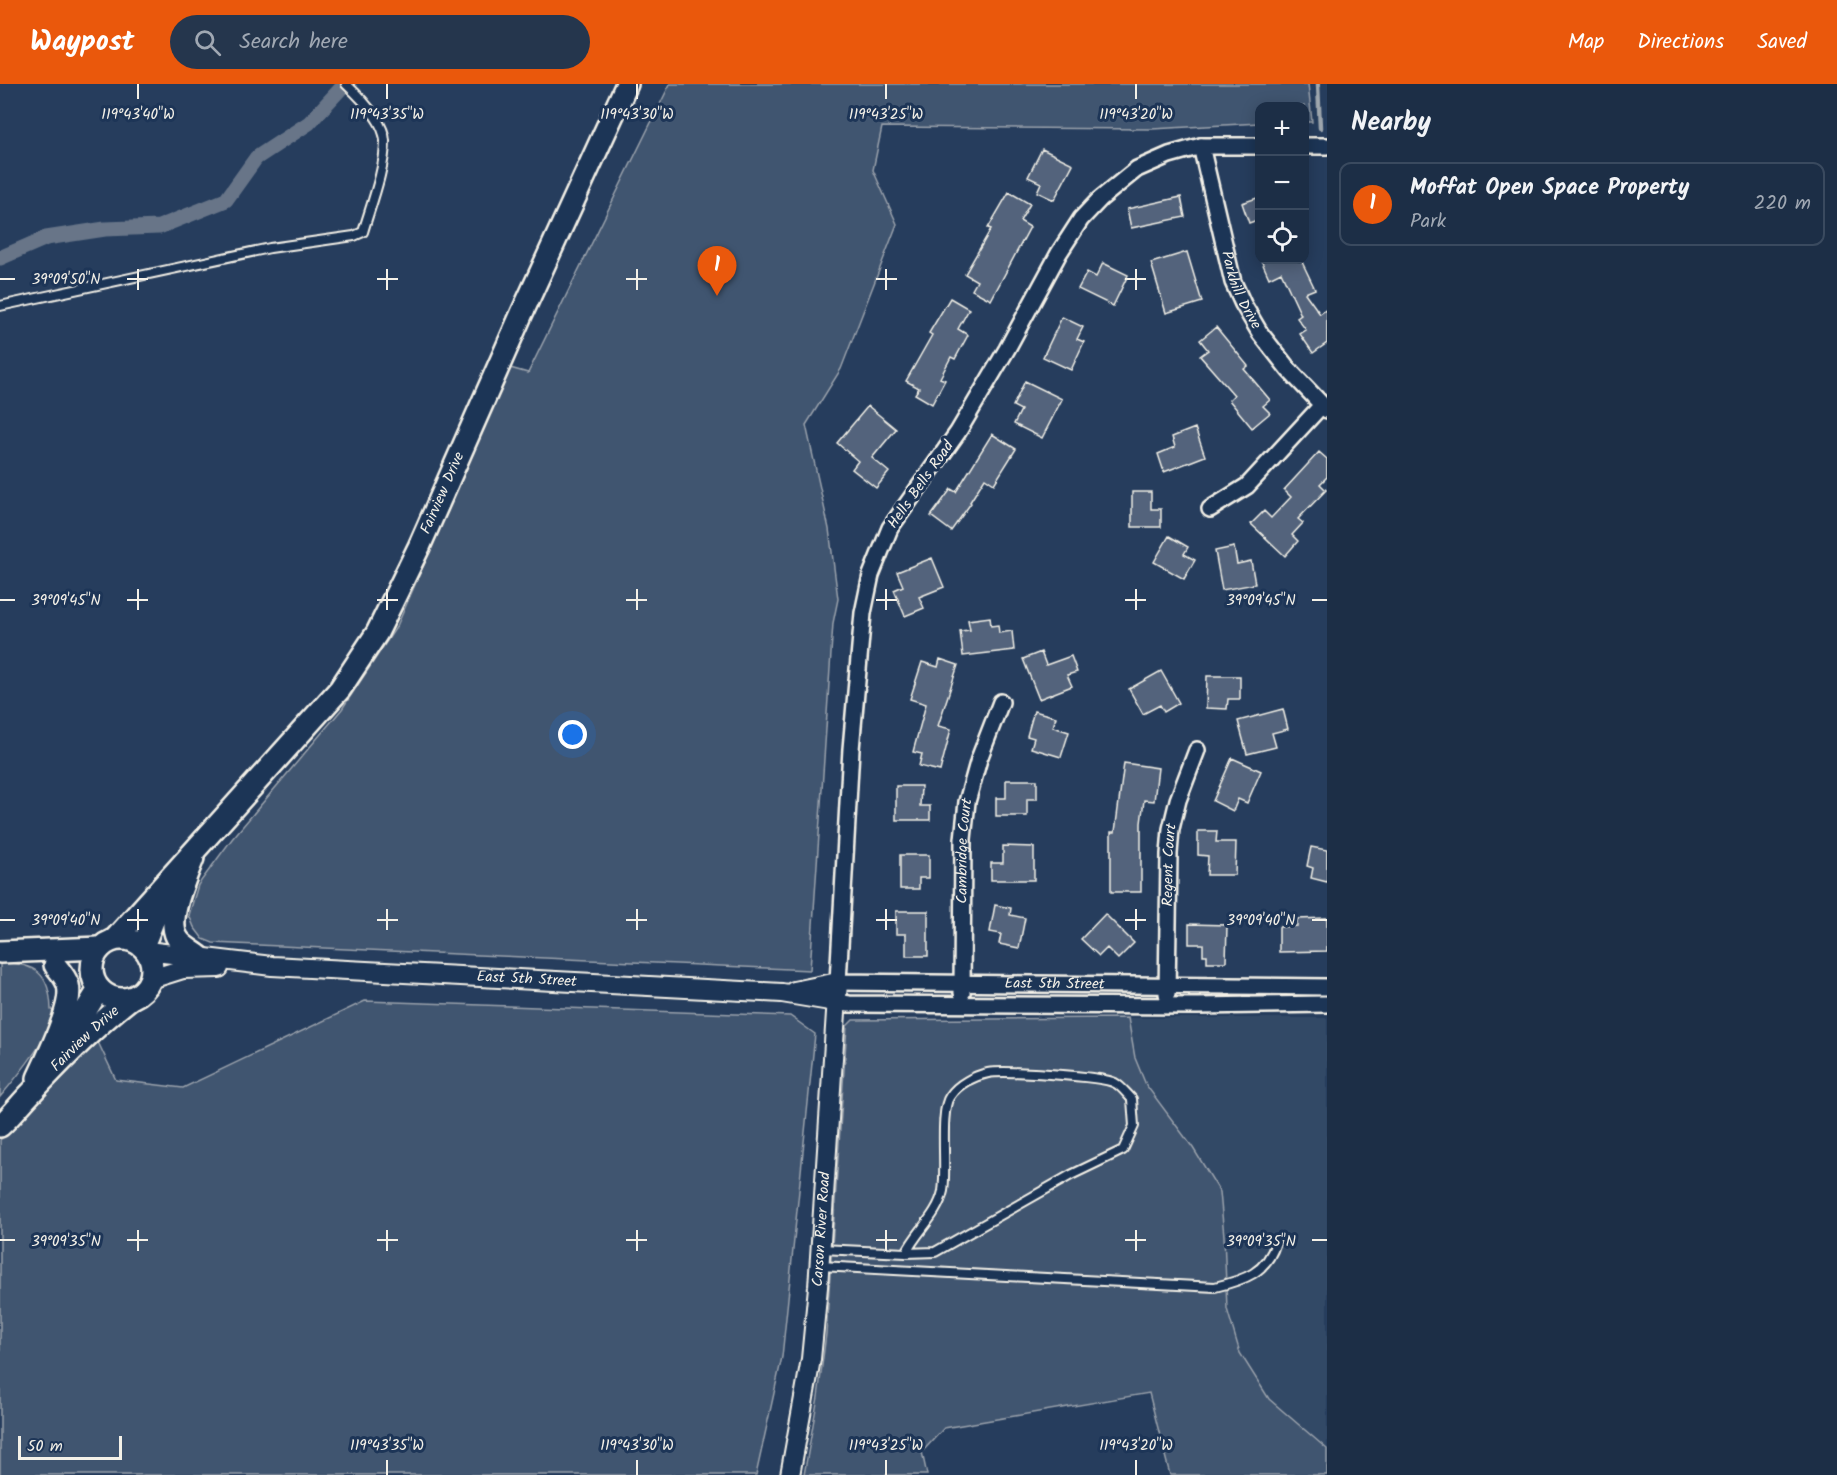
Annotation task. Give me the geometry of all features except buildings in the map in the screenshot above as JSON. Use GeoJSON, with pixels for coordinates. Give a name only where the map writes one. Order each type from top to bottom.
{"type":"FeatureCollection","features":[{"type":"Feature","properties":{"kind":"main road","name":"Fairview Drive"},"geometry":{"type":"LineString","coordinates":[[107,943],[340,689],[377,633],[419,547],[522,313],[627,84]]}},
{"type":"Feature","properties":{"kind":"main road","name":"Fairview Drive"},"geometry":{"type":"LineString","coordinates":[[145,949],[153,921],[193,851]]}},
{"type":"Feature","properties":{"kind":"main road"},"geometry":{"type":"LineString","coordinates":[[193,851],[180,891],[174,925],[178,940],[200,957]]}},
{"type":"Feature","properties":{"kind":"main road"},"geometry":{"type":"LineString","coordinates":[[127,938],[145,949],[152,962],[151,979],[146,988],[131,998],[114,998],[77,970],[0,952],[107,943],[127,938]]}},
{"type":"Feature","properties":{"kind":"main road"},"geometry":{"type":"LineString","coordinates":[[97,984],[92,963],[107,943]]}},
{"type":"Feature","properties":{"kind":"main road"},"geometry":{"type":"LineString","coordinates":[[36,1088],[67,1006],[69,986],[56,965]]}},
{"type":"Feature","properties":{"kind":"main road","name":"Fairview Drive"},"geometry":{"type":"LineString","coordinates":[[36,1088],[97,984]]}},
{"type":"Feature","properties":{"kind":"main road","name":"Fairview Drive"},"geometry":{"type":"LineString","coordinates":[[0,1126],[17,1111],[36,1088],[101,1021],[131,998]]}},
{"type":"Feature","properties":{"kind":"street","name":"Hells Bells Road"},"geometry":{"type":"LineString","coordinates":[[838,982],[851,749],[860,639],[871,575],[890,528],[958,432],[1007,349],[1059,253],[1081,219],[1100,199],[1137,169],[1169,154],[1202,146],[1255,146]]}},
{"type":"Feature","properties":{"kind":"street","name":"Parkhill Drive"},"geometry":{"type":"LineString","coordinates":[[1202,146],[1233,282],[1243,304],[1260,333],[1324,408]]}},
{"type":"Feature","properties":{"kind":"street"},"geometry":{"type":"LineString","coordinates":[[1309,146],[1327,146]]}},
{"type":"Feature","properties":{"kind":"street"},"geometry":{"type":"LineString","coordinates":[[1210,509],[1247,486],[1324,408]]}},
{"type":"Feature","properties":{"kind":"street","name":"Cambridge Court"},"geometry":{"type":"LineString","coordinates":[[962,1005],[963,839],[967,802],[1001,702]]}},
{"type":"Feature","properties":{"kind":"street","name":"Regent Court"},"geometry":{"type":"LineString","coordinates":[[1167,1005],[1171,829],[1178,801],[1197,750]]}},
{"type":"Feature","properties":{"kind":"street","name":"East 5th Street"},"geometry":{"type":"LineString","coordinates":[[145,949],[272,966],[782,993],[849,1004],[1327,1005]]}},
{"type":"Feature","properties":{"kind":"street","name":"East 5th Street"},"geometry":{"type":"LineString","coordinates":[[151,979],[183,969],[272,966]]}},
{"type":"Feature","properties":{"kind":"street","name":"East 5th Street"},"geometry":{"type":"LineString","coordinates":[[782,993],[838,982],[1327,987]]}},
{"type":"Feature","properties":{"kind":"street","name":"Carson River Road"},"geometry":{"type":"LineString","coordinates":[[790,1475],[811,1359],[838,982]]}},
{"type":"Feature","properties":{"kind":"lane"},"geometry":{"type":"LineString","coordinates":[[0,306],[270,248],[354,236],[363,232],[381,165],[385,139],[376,119],[363,100],[346,84]]}},
{"type":"Feature","properties":{"kind":"lane"},"geometry":{"type":"LineString","coordinates":[[820,1257],[906,1253],[935,1251],[1071,1175],[1123,1150],[1134,1126],[1132,1099],[1115,1082],[1057,1074],[989,1073],[963,1083],[948,1097],[944,1123],[942,1192],[934,1211],[911,1242],[906,1253]]}},
{"type":"Feature","properties":{"kind":"lane"},"geometry":{"type":"LineString","coordinates":[[820,1257],[1215,1287],[1242,1280],[1259,1269],[1272,1257],[1276,1242]]}},
{"type":"Feature","properties":{"kind":"shaded area"},"geometry":{"type":"Polygon","coordinates":[[[670,84],[1308,84],[1312,122],[1309,122],[1309,102],[1255,102],[1255,123],[1152,129],[882,127],[873,170],[897,224],[841,369],[806,425],[829,529],[838,599],[833,623],[810,970],[213,943],[203,939],[194,927],[189,915],[198,885],[232,839],[342,709],[397,626],[510,368],[528,373],[670,84]]]}},
{"type":"Feature","properties":{"kind":"shaded area"},"geometry":{"type":"Polygon","coordinates":[[[0,962],[23,965],[38,972],[48,987],[51,1010],[59,1013],[32,1056],[0,1097],[0,962]]]}},
{"type":"Feature","properties":{"kind":"shaded area"},"geometry":{"type":"Polygon","coordinates":[[[365,1001],[790,1016],[815,1034],[782,1357],[756,1475],[0,1475],[0,1140],[98,1042],[116,1080],[183,1088],[365,1001]]]}},
{"type":"Feature","properties":{"kind":"shaded area"},"geometry":{"type":"Polygon","coordinates":[[[1128,1018],[1327,1018],[1327,1449],[1269,1399],[1240,1353],[1227,1309],[1220,1192],[1193,1148],[1146,1085],[1135,1058],[1128,1018]]]}},
{"type":"Feature","properties":{"kind":"shaded area"},"geometry":{"type":"Polygon","coordinates":[[[1128,1018],[1135,1058],[1146,1085],[1193,1148],[1220,1192],[1227,1309],[1240,1353],[1269,1399],[1327,1449],[1327,1475],[1170,1475],[1149,1393],[944,1428],[922,1452],[927,1475],[804,1475],[818,1397],[826,1334],[847,1026],[853,1020],[1128,1018]]]}},
{"type":"Feature","properties":{"kind":"waterway"},"geometry":{"type":"LineString","coordinates":[[0,258],[46,238],[105,229],[159,227],[226,200],[256,158],[309,123],[345,84]]}},
{"type":"Feature","properties":{"kind":"waterway"},"geometry":{"type":"LineString","coordinates":[[1318,84],[1320,128]]}},
{"type":"Feature","properties":{"kind":"place","name":"Moffat Open Space Property"},"geometry":{"type":"Point","coordinates":[717,296]}}]}
